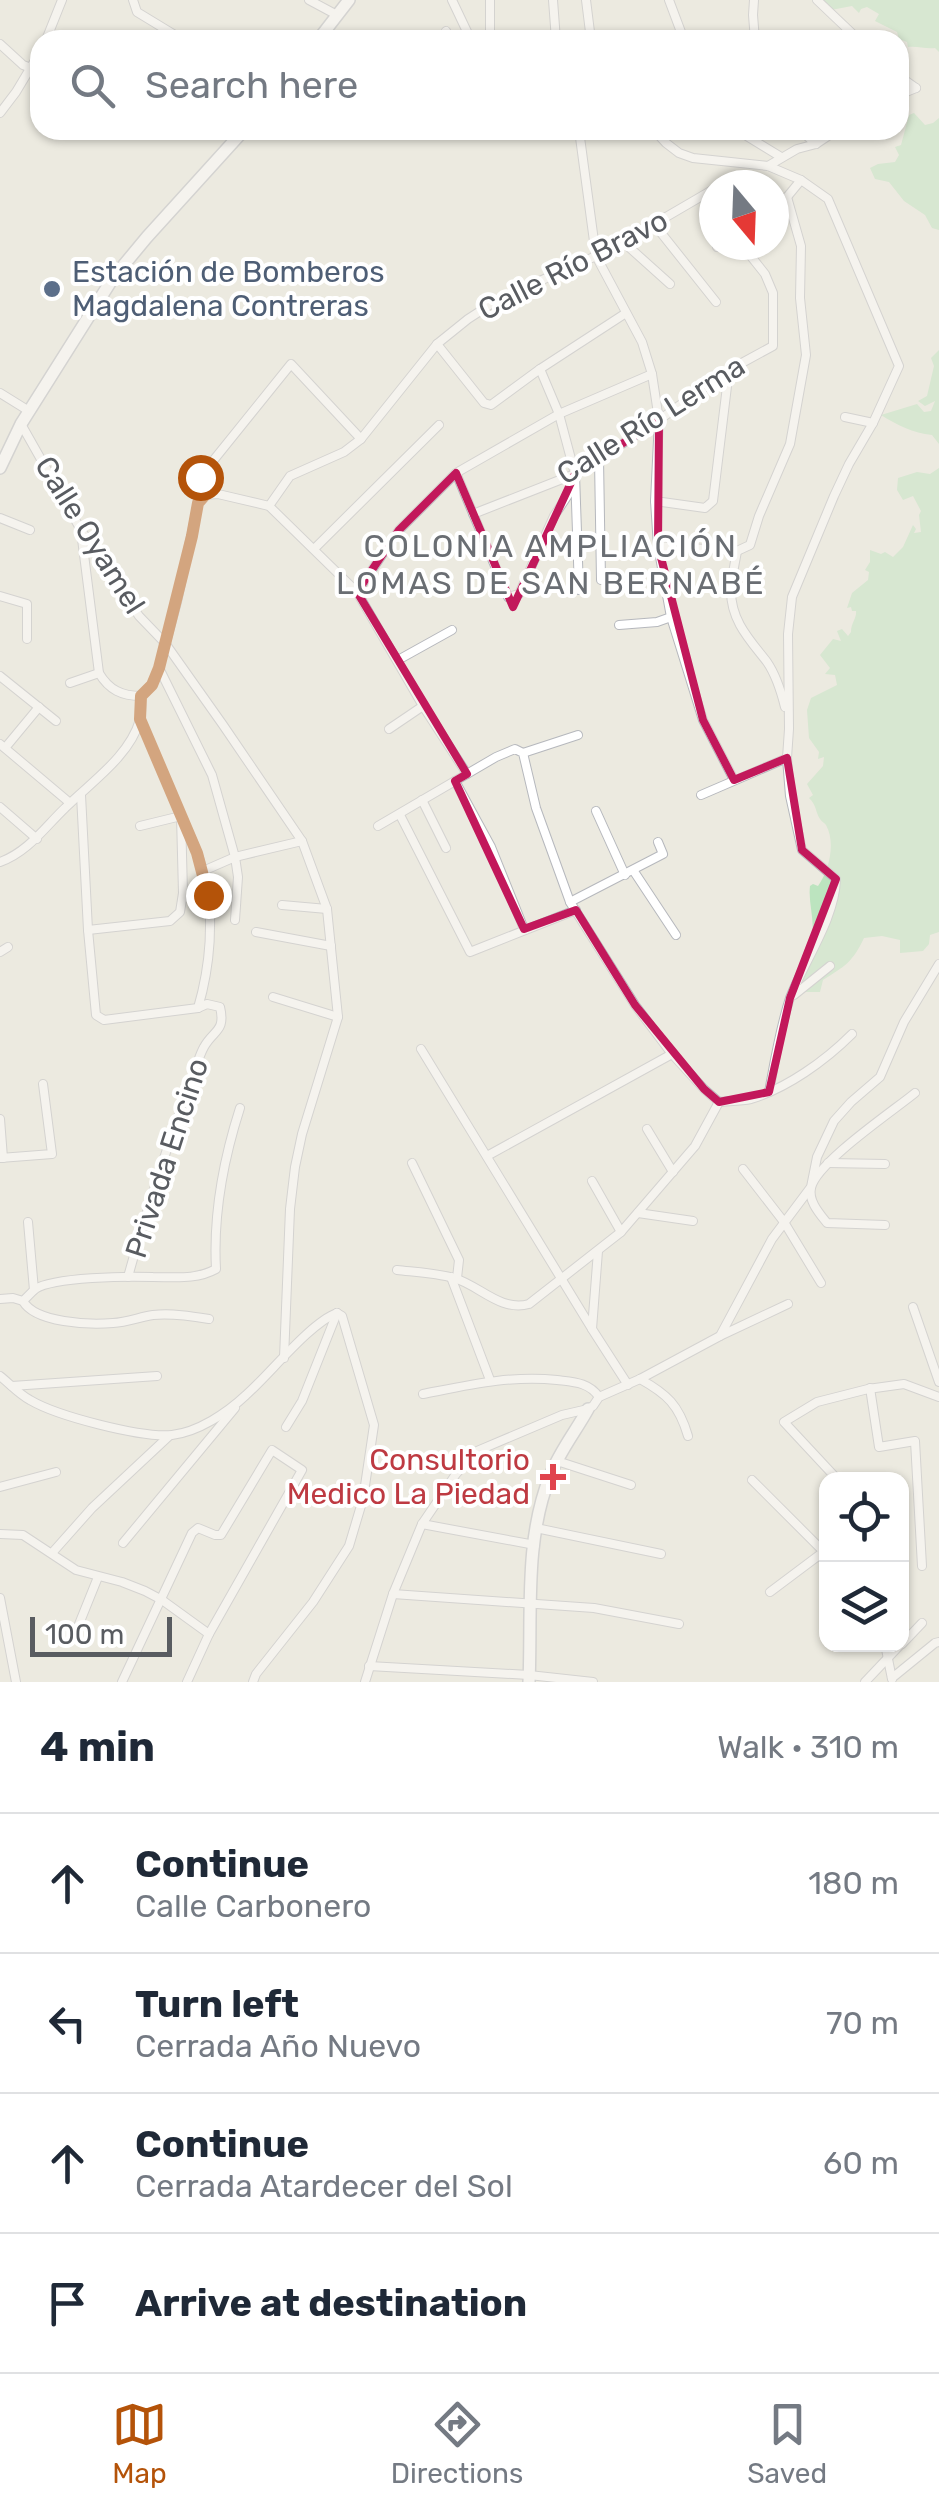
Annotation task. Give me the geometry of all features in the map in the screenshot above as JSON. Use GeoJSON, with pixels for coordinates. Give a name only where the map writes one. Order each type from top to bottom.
{"type":"FeatureCollection","features":[{"type":"Feature","properties":{"kind":"street"},"geometry":{"type":"LineString","coordinates":[[50,30],[62,0]]}},
{"type":"Feature","properties":{"kind":"street"},"geometry":{"type":"LineString","coordinates":[[133,0],[137,12],[167,30]]}},
{"type":"Feature","properties":{"kind":"street"},"geometry":{"type":"LineString","coordinates":[[309,0],[336,15]]}},
{"type":"Feature","properties":{"kind":"street"},"geometry":{"type":"LineString","coordinates":[[328,30],[349,0]]}},
{"type":"Feature","properties":{"kind":"street"},"geometry":{"type":"LineString","coordinates":[[452,0],[466,30]]}},
{"type":"Feature","properties":{"kind":"street"},"geometry":{"type":"LineString","coordinates":[[490,0],[490,30]]}},
{"type":"Feature","properties":{"kind":"street"},"geometry":{"type":"LineString","coordinates":[[553,0],[555,30]]}},
{"type":"Feature","properties":{"kind":"street"},"geometry":{"type":"LineString","coordinates":[[586,0],[590,30]]}},
{"type":"Feature","properties":{"kind":"street"},"geometry":{"type":"LineString","coordinates":[[670,0],[680,30]]}},
{"type":"Feature","properties":{"kind":"street"},"geometry":{"type":"LineString","coordinates":[[817,0],[848,30]]}},
{"type":"Feature","properties":{"kind":"street"},"geometry":{"type":"LineString","coordinates":[[754,30],[756,1]]}},
{"type":"Feature","properties":{"kind":"street"},"geometry":{"type":"LineString","coordinates":[[0,44],[30,68]]}},
{"type":"Feature","properties":{"kind":"street"},"geometry":{"type":"LineString","coordinates":[[0,113],[30,69]]}},
{"type":"Feature","properties":{"kind":"street"},"geometry":{"type":"LineString","coordinates":[[0,468],[28,411],[113,278],[235,140]]}},
{"type":"Feature","properties":{"kind":"street"},"geometry":{"type":"LineString","coordinates":[[580,140],[596,256],[648,356],[652,374],[659,420],[655,502],[658,546],[672,616],[703,720],[734,780]]}},
{"type":"Feature","properties":{"kind":"street"},"geometry":{"type":"LineString","coordinates":[[663,140],[693,158],[763,168],[822,140]]}},
{"type":"Feature","properties":{"kind":"street"},"geometry":{"type":"LineString","coordinates":[[753,140],[781,158]]}},
{"type":"Feature","properties":{"kind":"street"},"geometry":{"type":"LineString","coordinates":[[811,140],[816,144]]}},
{"type":"Feature","properties":{"kind":"street"},"geometry":{"type":"LineString","coordinates":[[768,166],[801,180],[828,199],[899,366],[849,464],[792,597],[788,634],[790,796],[802,850],[836,879],[828,913],[790,998],[768,1092]]}},
{"type":"Feature","properties":{"kind":"street"},"geometry":{"type":"LineString","coordinates":[[789,195],[801,180]]}},
{"type":"Feature","properties":{"kind":"street","name":"Calle Río Bravo"},"geometry":{"type":"LineString","coordinates":[[269,506],[290,476],[344,452],[361,438],[437,344],[468,319],[500,299],[596,256],[600,249],[699,198]]}},
{"type":"Feature","properties":{"kind":"street"},"geometry":{"type":"LineString","coordinates":[[658,546],[737,551],[750,545],[790,444],[806,356],[800,298],[801,246],[789,204]]}},
{"type":"Feature","properties":{"kind":"street"},"geometry":{"type":"LineString","coordinates":[[654,224],[716,302]]}},
{"type":"Feature","properties":{"kind":"street"},"geometry":{"type":"LineString","coordinates":[[621,240],[670,284]]}},
{"type":"Feature","properties":{"kind":"street","name":"Calle Río Lerma"},"geometry":{"type":"LineString","coordinates":[[473,514],[576,474],[729,370],[773,346],[773,293],[753,260]]}},
{"type":"Feature","properties":{"kind":"street"},"geometry":{"type":"LineString","coordinates":[[437,344],[484,403],[494,404],[626,312]]}},
{"type":"Feature","properties":{"kind":"street"},"geometry":{"type":"LineString","coordinates":[[205,495],[200,477],[291,364],[361,438]]}},
{"type":"Feature","properties":{"kind":"street"},"geometry":{"type":"LineString","coordinates":[[540,369],[559,414],[576,474],[578,590]]}},
{"type":"Feature","properties":{"kind":"street"},"geometry":{"type":"LineString","coordinates":[[655,502],[706,508],[712,501],[729,370]]}},
{"type":"Feature","properties":{"kind":"street"},"geometry":{"type":"LineString","coordinates":[[356,592],[399,530],[456,473],[559,414],[652,374]]}},
{"type":"Feature","properties":{"kind":"street"},"geometry":{"type":"LineString","coordinates":[[0,393],[28,411]]}},
{"type":"Feature","properties":{"kind":"street"},"geometry":{"type":"LineString","coordinates":[[845,417],[873,423]]}},
{"type":"Feature","properties":{"kind":"street","name":"Calle Oyamel"},"geometry":{"type":"LineString","coordinates":[[21,424],[80,530],[302,841],[327,909],[338,1017]]}},
{"type":"Feature","properties":{"kind":"street"},"geometry":{"type":"LineString","coordinates":[[314,548],[439,425]]}},
{"type":"Feature","properties":{"kind":"street"},"geometry":{"type":"LineString","coordinates":[[599,459],[601,580]]}},
{"type":"Feature","properties":{"kind":"street"},"geometry":{"type":"LineString","coordinates":[[456,473],[508,596],[519,594],[554,516],[574,486]]}},
{"type":"Feature","properties":{"kind":"street"},"geometry":{"type":"LineString","coordinates":[[0,862],[37,839],[106,770],[128,742],[140,719],[141,696],[152,685],[159,668],[198,503],[205,495],[218,494],[269,506],[356,592],[467,774]]}},
{"type":"Feature","properties":{"kind":"street"},"geometry":{"type":"LineString","coordinates":[[0,518],[30,530]]}},
{"type":"Feature","properties":{"kind":"street"},"geometry":{"type":"LineString","coordinates":[[80,530],[99,674],[106,684],[125,696],[141,696]]}},
{"type":"Feature","properties":{"kind":"street"},"geometry":{"type":"LineString","coordinates":[[737,551],[731,591],[736,616],[777,680],[790,729]]}},
{"type":"Feature","properties":{"kind":"street"},"geometry":{"type":"LineString","coordinates":[[0,596],[27,604],[27,639]]}},
{"type":"Feature","properties":{"kind":"street"},"geometry":{"type":"LineString","coordinates":[[620,625],[658,622],[672,616]]}},
{"type":"Feature","properties":{"kind":"street"},"geometry":{"type":"LineString","coordinates":[[398,660],[452,630]]}},
{"type":"Feature","properties":{"kind":"street"},"geometry":{"type":"LineString","coordinates":[[159,668],[212,776],[235,858],[235,920]]}},
{"type":"Feature","properties":{"kind":"street"},"geometry":{"type":"LineString","coordinates":[[70,684],[99,674]]}},
{"type":"Feature","properties":{"kind":"street"},"geometry":{"type":"LineString","coordinates":[[0,676],[56,720]]}},
{"type":"Feature","properties":{"kind":"street"},"geometry":{"type":"LineString","coordinates":[[389,730],[423,706]]}},
{"type":"Feature","properties":{"kind":"street"},"geometry":{"type":"LineString","coordinates":[[39,707],[2,746],[70,803]]}},
{"type":"Feature","properties":{"kind":"street"},"geometry":{"type":"LineString","coordinates":[[81,795],[96,1015],[104,1020],[198,1008],[206,976],[210,929],[204,871],[140,719]]}},
{"type":"Feature","properties":{"kind":"street"},"geometry":{"type":"LineString","coordinates":[[118,732],[128,742]]}},
{"type":"Feature","properties":{"kind":"street"},"geometry":{"type":"LineString","coordinates":[[378,826],[512,750],[523,753],[578,735]]}},
{"type":"Feature","properties":{"kind":"street"},"geometry":{"type":"LineString","coordinates":[[523,753],[536,808],[573,906],[635,1005],[704,1090],[719,1102],[749,1099],[768,1092],[814,1066],[852,1034]]}},
{"type":"Feature","properties":{"kind":"street"},"geometry":{"type":"LineString","coordinates":[[701,795],[787,758]]}},
{"type":"Feature","properties":{"kind":"street"},"geometry":{"type":"LineString","coordinates":[[455,782],[491,848],[524,929]]}},
{"type":"Feature","properties":{"kind":"street"},"geometry":{"type":"LineString","coordinates":[[422,800],[446,848]]}},
{"type":"Feature","properties":{"kind":"street"},"geometry":{"type":"LineString","coordinates":[[0,807],[37,839]]}},
{"type":"Feature","properties":{"kind":"street"},"geometry":{"type":"LineString","coordinates":[[596,810],[629,873],[676,935]]}},
{"type":"Feature","properties":{"kind":"street"},"geometry":{"type":"LineString","coordinates":[[400,815],[470,952],[573,906],[663,854],[658,842]]}},
{"type":"Feature","properties":{"kind":"street"},"geometry":{"type":"LineString","coordinates":[[140,826],[182,816]]}},
{"type":"Feature","properties":{"kind":"street"},"geometry":{"type":"LineString","coordinates":[[88,930],[170,921],[180,912],[182,816]]}},
{"type":"Feature","properties":{"kind":"street"},"geometry":{"type":"LineString","coordinates":[[204,871],[235,858],[302,841]]}},
{"type":"Feature","properties":{"kind":"street"},"geometry":{"type":"LineString","coordinates":[[282,905],[327,909]]}},
{"type":"Feature","properties":{"kind":"street"},"geometry":{"type":"LineString","coordinates":[[256,932],[332,946]]}},
{"type":"Feature","properties":{"kind":"street"},"geometry":{"type":"LineString","coordinates":[[885,1225],[827,1222],[812,1198],[817,1157],[834,1121],[886,1068],[904,1022],[939,964]]}},
{"type":"Feature","properties":{"kind":"street"},"geometry":{"type":"LineString","coordinates":[[790,998],[830,966]]}},
{"type":"Feature","properties":{"kind":"street"},"geometry":{"type":"LineString","coordinates":[[272,997],[338,1017],[295,1167],[284,1358]]}},
{"type":"Feature","properties":{"kind":"street","name":"Privada Encino"},"geometry":{"type":"LineString","coordinates":[[128,1277],[144,1217],[205,1044],[219,1031],[220,1007],[207,1004],[198,1008]]}},
{"type":"Feature","properties":{"kind":"street"},"geometry":{"type":"LineString","coordinates":[[420,1049],[628,1385]]}},
{"type":"Feature","properties":{"kind":"street"},"geometry":{"type":"LineString","coordinates":[[487,1156],[672,1054]]}},
{"type":"Feature","properties":{"kind":"street"},"geometry":{"type":"LineString","coordinates":[[0,1119],[1,1158],[52,1154],[42,1084]]}},
{"type":"Feature","properties":{"kind":"street"},"geometry":{"type":"LineString","coordinates":[[720,1336],[772,1239],[828,1163],[915,1093]]}},
{"type":"Feature","properties":{"kind":"street"},"geometry":{"type":"LineString","coordinates":[[397,1270],[454,1278],[488,1296],[520,1306],[529,1304],[620,1232],[695,1146],[719,1102]]}},
{"type":"Feature","properties":{"kind":"street"},"geometry":{"type":"LineString","coordinates":[[23,1301],[34,1290],[58,1280],[184,1278],[216,1269],[217,1206],[240,1108]]}},
{"type":"Feature","properties":{"kind":"street"},"geometry":{"type":"LineString","coordinates":[[648,1129],[673,1172]]}},
{"type":"Feature","properties":{"kind":"street"},"geometry":{"type":"LineString","coordinates":[[412,1163],[458,1260],[454,1278],[490,1380]]}},
{"type":"Feature","properties":{"kind":"street"},"geometry":{"type":"LineString","coordinates":[[828,1163],[884,1164]]}},
{"type":"Feature","properties":{"kind":"street"},"geometry":{"type":"LineString","coordinates":[[743,1168],[784,1222],[821,1283]]}},
{"type":"Feature","properties":{"kind":"street"},"geometry":{"type":"LineString","coordinates":[[592,1181],[620,1232]]}},
{"type":"Feature","properties":{"kind":"street"},"geometry":{"type":"LineString","coordinates":[[638,1212],[694,1221]]}},
{"type":"Feature","properties":{"kind":"street"},"geometry":{"type":"LineString","coordinates":[[28,1222],[34,1290]]}},
{"type":"Feature","properties":{"kind":"street"},"geometry":{"type":"LineString","coordinates":[[592,1329],[598,1251]]}},
{"type":"Feature","properties":{"kind":"street"},"geometry":{"type":"LineString","coordinates":[[0,1299],[23,1301],[36,1314],[71,1321],[114,1323],[182,1315],[210,1319]]}},
{"type":"Feature","properties":{"kind":"street"},"geometry":{"type":"LineString","coordinates":[[365,1682],[393,1594],[422,1524],[456,1474],[478,1451],[562,1415],[588,1409],[599,1397],[788,1304]]}},
{"type":"Feature","properties":{"kind":"street"},"geometry":{"type":"LineString","coordinates":[[912,1307],[939,1382]]}},
{"type":"Feature","properties":{"kind":"street"},"geometry":{"type":"LineString","coordinates":[[122,1542],[245,1397],[320,1323],[337,1313]]}},
{"type":"Feature","properties":{"kind":"street"},"geometry":{"type":"LineString","coordinates":[[286,1427],[302,1402],[337,1313]]}},
{"type":"Feature","properties":{"kind":"street"},"geometry":{"type":"LineString","coordinates":[[253,1682],[349,1546],[363,1499],[374,1425],[342,1316],[337,1313]]}},
{"type":"Feature","properties":{"kind":"street"},"geometry":{"type":"LineString","coordinates":[[0,1376],[30,1400],[63,1414],[170,1435],[212,1420],[245,1397]]}},
{"type":"Feature","properties":{"kind":"street"},"geometry":{"type":"LineString","coordinates":[[12,1386],[157,1376]]}},
{"type":"Feature","properties":{"kind":"street"},"geometry":{"type":"LineString","coordinates":[[424,1394],[490,1380],[531,1377],[585,1384],[594,1388],[599,1397]]}},
{"type":"Feature","properties":{"kind":"street"},"geometry":{"type":"LineString","coordinates":[[640,1380],[662,1392],[678,1410],[688,1436]]}},
{"type":"Feature","properties":{"kind":"street"},"geometry":{"type":"LineString","coordinates":[[831,1472],[784,1422],[817,1402],[870,1388],[904,1384],[939,1397]]}},
{"type":"Feature","properties":{"kind":"street"},"geometry":{"type":"LineString","coordinates":[[870,1388],[879,1447],[915,1441],[922,1566]]}},
{"type":"Feature","properties":{"kind":"street"},"geometry":{"type":"LineString","coordinates":[[529,1678],[536,1528],[550,1477],[588,1409]]}},
{"type":"Feature","properties":{"kind":"street"},"geometry":{"type":"LineString","coordinates":[[52,1552],[92,1508],[170,1435]]}},
{"type":"Feature","properties":{"kind":"street"},"geometry":{"type":"LineString","coordinates":[[125,1682],[192,1533],[198,1528],[221,1535],[272,1450],[302,1470],[209,1634],[187,1682]]}},
{"type":"Feature","properties":{"kind":"street"},"geometry":{"type":"LineString","coordinates":[[557,1462],[631,1485]]}},
{"type":"Feature","properties":{"kind":"street"},"geometry":{"type":"LineString","coordinates":[[0,1487],[56,1472]]}},
{"type":"Feature","properties":{"kind":"street"},"geometry":{"type":"LineString","coordinates":[[752,1480],[819,1545]]}},
{"type":"Feature","properties":{"kind":"street"},"geometry":{"type":"LineString","coordinates":[[422,1524],[535,1545]]}},
{"type":"Feature","properties":{"kind":"street"},"geometry":{"type":"LineString","coordinates":[[536,1528],[661,1554]]}},
{"type":"Feature","properties":{"kind":"street"},"geometry":{"type":"LineString","coordinates":[[0,1534],[23,1534],[76,1570],[122,1582],[162,1600],[209,1634]]}},
{"type":"Feature","properties":{"kind":"street"},"geometry":{"type":"LineString","coordinates":[[770,1592],[819,1555]]}},
{"type":"Feature","properties":{"kind":"street"},"geometry":{"type":"LineString","coordinates":[[73,1639],[98,1577]]}},
{"type":"Feature","properties":{"kind":"street"},"geometry":{"type":"LineString","coordinates":[[393,1594],[617,1611],[679,1624]]}},
{"type":"Feature","properties":{"kind":"street"},"geometry":{"type":"LineString","coordinates":[[0,1598],[16,1682]]}},
{"type":"Feature","properties":{"kind":"street"},"geometry":{"type":"LineString","coordinates":[[909,1636],[922,1623]]}},
{"type":"Feature","properties":{"kind":"street"},"geometry":{"type":"LineString","coordinates":[[886,1652],[892,1680],[934,1642],[939,1642]]}},
{"type":"Feature","properties":{"kind":"street"},"geometry":{"type":"LineString","coordinates":[[866,1682],[893,1652]]}},
{"type":"Feature","properties":{"kind":"street"},"geometry":{"type":"LineString","coordinates":[[369,1666],[593,1682]]}},
{"type":"Feature","properties":{"kind":"street"},"geometry":{"type":"LineString","coordinates":[[0,1667],[14,1671]]}},
{"type":"Feature","properties":{"kind":"highlighted area"},"geometry":{"type":"Polygon","coordinates":[[[659,420],[658,546],[703,720],[734,780],[787,758],[802,850],[836,879],[790,998],[769,1092],[719,1102],[704,1089],[635,1005],[576,910],[524,929],[455,781],[467,774],[357,592],[399,530],[456,473],[513,607],[575,474],[659,420]]]}},
{"type":"Feature","properties":{"kind":"green space"},"geometry":{"type":"Polygon","coordinates":[[[820,0],[939,0],[939,52],[935,48],[909,47],[909,30],[893,30],[875,21],[879,14],[867,7],[859,13],[852,6],[831,10],[820,0]]]}},
{"type":"Feature","properties":{"kind":"green space"},"geometry":{"type":"Polygon","coordinates":[[[914,113],[925,125],[939,118],[939,230],[932,228],[925,215],[904,201],[889,182],[875,179],[870,168],[895,162],[899,155],[895,147],[909,140],[909,115],[914,113]]]}},
{"type":"Feature","properties":{"kind":"green space"},"geometry":{"type":"Polygon","coordinates":[[[939,350],[939,444],[932,435],[905,428],[881,415],[917,404],[924,412],[931,411],[935,401],[925,406],[918,401],[927,396],[934,366],[931,358],[939,350]]]}},
{"type":"Feature","properties":{"kind":"green space"},"geometry":{"type":"Polygon","coordinates":[[[939,468],[939,932],[930,935],[923,951],[900,953],[900,940],[864,938],[847,963],[823,980],[820,992],[801,992],[799,977],[813,931],[810,886],[818,886],[822,880],[831,848],[826,824],[809,798],[813,795],[807,784],[823,766],[824,757],[818,759],[819,752],[809,738],[807,710],[811,698],[837,685],[835,675],[825,674],[830,668],[820,655],[833,639],[841,641],[837,631],[842,629],[848,636],[851,632],[856,611],[847,608],[852,593],[868,580],[869,572],[865,570],[870,550],[893,557],[903,547],[913,525],[914,533],[921,532],[921,511],[913,496],[903,500],[897,490],[898,478],[917,472],[930,474],[939,468]]]}},
{"type":"Feature","properties":{"kind":"place","name":"Estación de Bomberos Magdalena Contreras"},"geometry":{"type":"Point","coordinates":[52,289]}},
{"type":"Feature","properties":{"kind":"place","name":"Consultorio Medico La Piedad"},"geometry":{"type":"Point","coordinates":[553,1477]}},
{"type":"Feature","properties":{"kind":"district","name":"COLONIA AMPLIACIÓN LOMAS DE SAN BERNABÉ"},"geometry":{"type":"Point","coordinates":[551,564]}},
{"type":"Feature","properties":{"kind":"route"},"geometry":{"type":"LineString","coordinates":[[200,477],[205,495],[198,503],[159,668],[152,685],[141,696],[140,719],[204,871],[208,895]]}}]}
